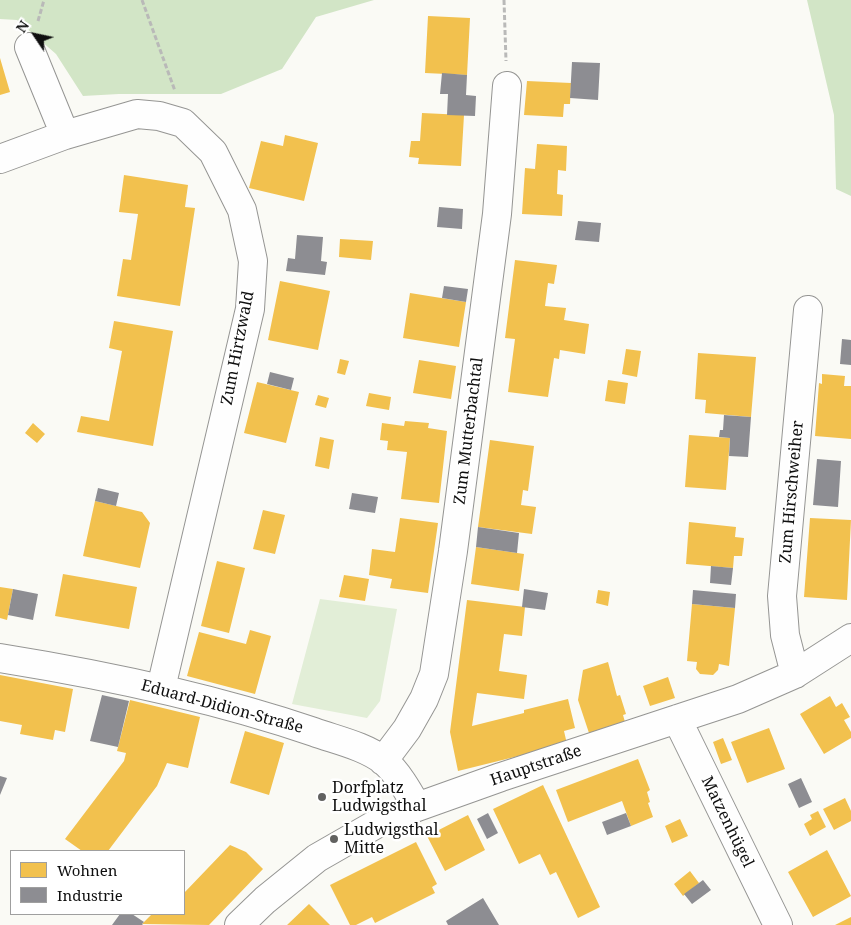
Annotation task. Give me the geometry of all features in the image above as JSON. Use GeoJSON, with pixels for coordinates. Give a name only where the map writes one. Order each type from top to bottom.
{"type":"FeatureCollection","features":[{"type":"Feature","properties":{"kind":"street"},"geometry":{"type":"LineString","coordinates":[[29,48],[65,135]]}},
{"type":"Feature","properties":{"kind":"street","name":"Zum Mutterbachtal"},"geometry":{"type":"LineString","coordinates":[[383,761],[407,729],[424,699],[434,674],[453,551],[497,214],[507,86]]}},
{"type":"Feature","properties":{"kind":"street","name":"Zum Hirtzwald"},"geometry":{"type":"LineString","coordinates":[[0,159],[65,135],[137,114],[159,116],[183,123],[212,152],[242,210],[253,261],[250,308],[161,688]]}},
{"type":"Feature","properties":{"kind":"street","name":"Zum Hirschweiher"},"geometry":{"type":"LineString","coordinates":[[795,674],[785,635],[782,596],[808,310]]}},
{"type":"Feature","properties":{"kind":"street","name":"Hauptstraße"},"geometry":{"type":"LineString","coordinates":[[239,925],[265,900],[316,858],[378,823],[501,777],[738,699],[795,674],[851,638]]}},
{"type":"Feature","properties":{"kind":"street","name":"Eduard-Didion-Straße"},"geometry":{"type":"LineString","coordinates":[[0,658],[161,688],[271,717],[360,748],[383,761],[404,784],[418,807]]}},
{"type":"Feature","properties":{"kind":"street","name":"Matzenhügel"},"geometry":{"type":"LineString","coordinates":[[677,719],[778,925]]}},
{"type":"Feature","properties":{"kind":"path"},"geometry":{"type":"LineString","coordinates":[[142,0],[173,82],[183,123]]}},
{"type":"Feature","properties":{"kind":"path"},"geometry":{"type":"LineString","coordinates":[[504,0],[507,86]]}},
{"type":"Feature","properties":{"kind":"green space"},"geometry":{"type":"Polygon","coordinates":[[[0,0],[374,0],[316,17],[282,69],[221,94],[83,96],[56,54],[17,20],[0,19],[0,0]]]}},
{"type":"Feature","properties":{"kind":"green space"},"geometry":{"type":"Polygon","coordinates":[[[807,0],[851,0],[851,196],[836,189],[834,115],[807,0]]]}},
{"type":"Feature","properties":{"kind":"green space"},"geometry":{"type":"Polygon","coordinates":[[[320,599],[397,609],[380,701],[367,718],[292,704],[320,599]]]}},
{"type":"Feature","properties":{"kind":"building: Wohnen"},"geometry":{"type":"Polygon","coordinates":[[[428,16],[470,18],[467,75],[425,73],[428,16]]]}},
{"type":"Feature","properties":{"kind":"building: Wohnen"},"geometry":{"type":"Polygon","coordinates":[[[0,58],[10,92],[0,95],[0,58]]]}},
{"type":"Feature","properties":{"kind":"building: Wohnen"},"geometry":{"type":"Polygon","coordinates":[[[527,81],[571,83],[570,104],[564,104],[563,117],[524,115],[527,81]]]}},
{"type":"Feature","properties":{"kind":"building: Wohnen"},"geometry":{"type":"Polygon","coordinates":[[[422,113],[464,115],[461,166],[418,164],[419,158],[409,157],[411,141],[420,141],[422,113]]]}},
{"type":"Feature","properties":{"kind":"building: Wohnen"},"geometry":{"type":"Polygon","coordinates":[[[285,135],[318,143],[304,201],[249,188],[261,141],[283,146],[285,135]]]}},
{"type":"Feature","properties":{"kind":"building: Wohnen"},"geometry":{"type":"Polygon","coordinates":[[[537,144],[567,146],[566,171],[558,170],[557,194],[563,195],[562,216],[522,214],[525,168],[535,169],[537,144]]]}},
{"type":"Feature","properties":{"kind":"building: Wohnen"},"geometry":{"type":"Polygon","coordinates":[[[124,175],[188,185],[185,207],[195,208],[180,306],[117,296],[123,259],[131,260],[138,214],[119,212],[124,175]]]}},
{"type":"Feature","properties":{"kind":"building: Wohnen"},"geometry":{"type":"Polygon","coordinates":[[[340,239],[373,241],[371,260],[339,257],[340,239]]]}},
{"type":"Feature","properties":{"kind":"building: Wohnen"},"geometry":{"type":"Polygon","coordinates":[[[515,260],[557,265],[554,284],[548,283],[545,306],[566,308],[564,320],[589,324],[585,354],[560,350],[559,359],[554,358],[548,397],[508,392],[515,339],[505,338],[515,260]]]}},
{"type":"Feature","properties":{"kind":"building: Wohnen"},"geometry":{"type":"Polygon","coordinates":[[[280,281],[330,291],[318,350],[268,340],[280,281]]]}},
{"type":"Feature","properties":{"kind":"building: Wohnen"},"geometry":{"type":"Polygon","coordinates":[[[410,293],[466,302],[459,347],[403,338],[410,293]]]}},
{"type":"Feature","properties":{"kind":"building: Wohnen"},"geometry":{"type":"Polygon","coordinates":[[[114,321],[173,331],[153,446],[77,432],[81,416],[109,421],[122,351],[109,348],[114,321]]]}},
{"type":"Feature","properties":{"kind":"building: Wohnen"},"geometry":{"type":"Polygon","coordinates":[[[626,349],[641,351],[637,377],[622,374],[626,349]]]}},
{"type":"Feature","properties":{"kind":"building: Wohnen"},"geometry":{"type":"Polygon","coordinates":[[[698,353],[756,357],[751,417],[705,413],[706,400],[695,399],[698,353]]]}},
{"type":"Feature","properties":{"kind":"building: Wohnen"},"geometry":{"type":"Polygon","coordinates":[[[340,359],[349,361],[345,375],[337,373],[340,359]]]}},
{"type":"Feature","properties":{"kind":"building: Wohnen"},"geometry":{"type":"Polygon","coordinates":[[[419,360],[456,366],[451,399],[413,393],[419,360]]]}},
{"type":"Feature","properties":{"kind":"building: Wohnen"},"geometry":{"type":"Polygon","coordinates":[[[822,374],[845,376],[844,386],[851,386],[851,439],[815,436],[819,383],[822,384],[822,374]]]}},
{"type":"Feature","properties":{"kind":"building: Wohnen"},"geometry":{"type":"Polygon","coordinates":[[[608,380],[628,383],[625,404],[605,401],[608,380]]]}},
{"type":"Feature","properties":{"kind":"building: Wohnen"},"geometry":{"type":"Polygon","coordinates":[[[257,382],[299,392],[286,443],[244,433],[257,382]]]}},
{"type":"Feature","properties":{"kind":"building: Wohnen"},"geometry":{"type":"Polygon","coordinates":[[[369,393],[391,397],[389,410],[366,406],[369,393]]]}},
{"type":"Feature","properties":{"kind":"building: Wohnen"},"geometry":{"type":"Polygon","coordinates":[[[318,395],[329,398],[326,408],[315,405],[318,395]]]}},
{"type":"Feature","properties":{"kind":"building: Wohnen"},"geometry":{"type":"Polygon","coordinates":[[[405,421],[429,423],[428,428],[447,431],[439,503],[401,499],[407,452],[387,450],[388,441],[380,440],[382,423],[404,426],[405,421]]]}},
{"type":"Feature","properties":{"kind":"building: Wohnen"},"geometry":{"type":"Polygon","coordinates":[[[33,423],[45,434],[37,443],[25,433],[33,423]]]}},
{"type":"Feature","properties":{"kind":"building: Wohnen"},"geometry":{"type":"Polygon","coordinates":[[[689,435],[730,438],[726,490],[685,487],[689,435]]]}},
{"type":"Feature","properties":{"kind":"building: Wohnen"},"geometry":{"type":"Polygon","coordinates":[[[320,437],[334,440],[329,469],[315,466],[320,437]]]}},
{"type":"Feature","properties":{"kind":"building: Wohnen"},"geometry":{"type":"Polygon","coordinates":[[[490,440],[534,446],[528,491],[523,490],[521,505],[536,507],[532,534],[478,527],[490,440]]]}},
{"type":"Feature","properties":{"kind":"building: Wohnen"},"geometry":{"type":"Polygon","coordinates":[[[95,501],[142,512],[150,523],[140,568],[83,556],[95,501]]]}},
{"type":"Feature","properties":{"kind":"building: Wohnen"},"geometry":{"type":"Polygon","coordinates":[[[263,510],[285,515],[275,554],[253,549],[263,510]]]}},
{"type":"Feature","properties":{"kind":"building: Wohnen"},"geometry":{"type":"Polygon","coordinates":[[[400,518],[438,523],[428,593],[390,588],[392,579],[369,575],[372,549],[395,552],[400,518]]]}},
{"type":"Feature","properties":{"kind":"building: Wohnen"},"geometry":{"type":"Polygon","coordinates":[[[810,518],[851,520],[847,600],[804,597],[810,518]]]}},
{"type":"Feature","properties":{"kind":"building: Wohnen"},"geometry":{"type":"Polygon","coordinates":[[[689,522],[736,527],[735,537],[744,538],[742,556],[734,556],[733,568],[686,564],[689,522]]]}},
{"type":"Feature","properties":{"kind":"building: Wohnen"},"geometry":{"type":"Polygon","coordinates":[[[476,547],[524,554],[519,591],[471,584],[476,547]]]}},
{"type":"Feature","properties":{"kind":"building: Wohnen"},"geometry":{"type":"Polygon","coordinates":[[[217,561],[245,568],[229,633],[201,626],[217,561]]]}},
{"type":"Feature","properties":{"kind":"building: Wohnen"},"geometry":{"type":"Polygon","coordinates":[[[63,574],[137,587],[129,629],[55,616],[63,574]]]}},
{"type":"Feature","properties":{"kind":"building: Wohnen"},"geometry":{"type":"Polygon","coordinates":[[[344,575],[369,579],[365,601],[339,597],[344,575]]]}},
{"type":"Feature","properties":{"kind":"building: Wohnen"},"geometry":{"type":"Polygon","coordinates":[[[0,587],[13,589],[7,620],[0,618],[0,587]]]}},
{"type":"Feature","properties":{"kind":"building: Wohnen"},"geometry":{"type":"Polygon","coordinates":[[[598,590],[610,592],[608,606],[596,603],[598,590]]]}},
{"type":"Feature","properties":{"kind":"building: Wohnen"},"geometry":{"type":"Polygon","coordinates":[[[467,600],[525,607],[522,636],[504,634],[499,671],[527,675],[524,699],[477,693],[472,726],[524,713],[524,710],[568,699],[575,728],[564,731],[567,744],[458,771],[450,732],[467,600]]]}},
{"type":"Feature","properties":{"kind":"building: Wohnen"},"geometry":{"type":"Polygon","coordinates":[[[692,604],[735,608],[729,666],[719,664],[718,670],[713,675],[700,674],[696,669],[697,662],[687,661],[692,604]]]}},
{"type":"Feature","properties":{"kind":"building: Wohnen"},"geometry":{"type":"Polygon","coordinates":[[[250,630],[271,636],[255,694],[187,676],[199,632],[246,644],[250,630]]]}},
{"type":"Feature","properties":{"kind":"building: Wohnen"},"geometry":{"type":"Polygon","coordinates":[[[608,662],[617,696],[620,695],[626,714],[623,715],[625,722],[589,733],[578,700],[583,670],[608,662]]]}},
{"type":"Feature","properties":{"kind":"building: Wohnen"},"geometry":{"type":"Polygon","coordinates":[[[0,675],[73,689],[65,732],[55,730],[53,740],[20,734],[22,725],[0,721],[0,675]]]}},
{"type":"Feature","properties":{"kind":"building: Wohnen"},"geometry":{"type":"Polygon","coordinates":[[[668,677],[675,698],[650,706],[643,686],[668,677]]]}},
{"type":"Feature","properties":{"kind":"building: Wohnen"},"geometry":{"type":"Polygon","coordinates":[[[830,696],[836,707],[842,703],[850,717],[844,720],[851,732],[851,738],[824,754],[800,714],[830,696]]]}},
{"type":"Feature","properties":{"kind":"building: Wohnen"},"geometry":{"type":"Polygon","coordinates":[[[130,700],[200,717],[188,768],[167,763],[157,786],[109,850],[81,850],[65,839],[124,761],[126,753],[117,751],[130,700]]]}},
{"type":"Feature","properties":{"kind":"building: Wohnen"},"geometry":{"type":"Polygon","coordinates":[[[769,728],[785,769],[747,783],[731,742],[769,728]]]}},
{"type":"Feature","properties":{"kind":"building: Wohnen"},"geometry":{"type":"Polygon","coordinates":[[[245,731],[284,743],[269,795],[230,783],[245,731]]]}},
{"type":"Feature","properties":{"kind":"building: Wohnen"},"geometry":{"type":"Polygon","coordinates":[[[723,738],[732,760],[721,764],[713,742],[723,738]]]}},
{"type":"Feature","properties":{"kind":"building: Wohnen"},"geometry":{"type":"Polygon","coordinates":[[[638,759],[650,790],[647,792],[650,802],[648,803],[653,817],[631,826],[622,801],[568,822],[556,790],[638,759]]]}},
{"type":"Feature","properties":{"kind":"building: Wohnen"},"geometry":{"type":"Polygon","coordinates":[[[543,785],[600,907],[578,918],[556,872],[550,875],[540,854],[519,864],[493,809],[543,785]]]}},
{"type":"Feature","properties":{"kind":"building: Wohnen"},"geometry":{"type":"Polygon","coordinates":[[[845,798],[851,811],[851,821],[834,830],[823,809],[845,798]]]}},
{"type":"Feature","properties":{"kind":"building: Wohnen"},"geometry":{"type":"Polygon","coordinates":[[[818,811],[826,827],[810,836],[804,824],[812,819],[810,815],[818,811]]]}},
{"type":"Feature","properties":{"kind":"building: Wohnen"},"geometry":{"type":"Polygon","coordinates":[[[468,815],[485,850],[445,871],[427,836],[468,815]]]}},
{"type":"Feature","properties":{"kind":"building: Wohnen"},"geometry":{"type":"Polygon","coordinates":[[[680,819],[688,836],[672,843],[665,826],[680,819]]]}},
{"type":"Feature","properties":{"kind":"building: Wohnen"},"geometry":{"type":"Polygon","coordinates":[[[416,842],[437,884],[432,887],[435,893],[375,923],[372,917],[356,925],[350,925],[330,885],[416,842]]]}},
{"type":"Feature","properties":{"kind":"building: Wohnen"},"geometry":{"type":"Polygon","coordinates":[[[230,845],[246,852],[263,869],[209,925],[142,924],[151,915],[185,915],[185,892],[230,845]]]}},
{"type":"Feature","properties":{"kind":"building: Wohnen"},"geometry":{"type":"Polygon","coordinates":[[[827,850],[851,896],[813,917],[788,872],[827,850]]]}},
{"type":"Feature","properties":{"kind":"building: Wohnen"},"geometry":{"type":"Polygon","coordinates":[[[690,871],[699,883],[683,896],[674,884],[690,871]]]}},
{"type":"Feature","properties":{"kind":"building: Wohnen"},"geometry":{"type":"Polygon","coordinates":[[[309,904],[330,925],[287,925],[309,904]]]}},
{"type":"Feature","properties":{"kind":"building: Wohnen"},"geometry":{"type":"Polygon","coordinates":[[[851,917],[851,925],[835,925],[851,917]]]}},
{"type":"Feature","properties":{"kind":"building: Industrie"},"geometry":{"type":"Polygon","coordinates":[[[572,62],[600,63],[598,100],[570,98],[572,62]]]}},
{"type":"Feature","properties":{"kind":"building: Industrie"},"geometry":{"type":"Polygon","coordinates":[[[442,73],[467,75],[466,95],[476,96],[475,116],[447,115],[448,94],[440,94],[442,73]]]}},
{"type":"Feature","properties":{"kind":"building: Industrie"},"geometry":{"type":"Polygon","coordinates":[[[439,207],[463,209],[462,229],[437,227],[439,207]]]}},
{"type":"Feature","properties":{"kind":"building: Industrie"},"geometry":{"type":"Polygon","coordinates":[[[578,221],[601,223],[599,242],[575,240],[578,221]]]}},
{"type":"Feature","properties":{"kind":"building: Industrie"},"geometry":{"type":"Polygon","coordinates":[[[297,235],[323,237],[321,261],[327,262],[325,275],[286,271],[288,258],[295,259],[297,235]]]}},
{"type":"Feature","properties":{"kind":"building: Industrie"},"geometry":{"type":"Polygon","coordinates":[[[444,286],[468,289],[466,302],[442,298],[444,286]]]}},
{"type":"Feature","properties":{"kind":"building: Industrie"},"geometry":{"type":"Polygon","coordinates":[[[842,339],[851,340],[851,365],[840,364],[842,339]]]}},
{"type":"Feature","properties":{"kind":"building: Industrie"},"geometry":{"type":"Polygon","coordinates":[[[270,372],[294,378],[291,390],[267,384],[270,372]]]}},
{"type":"Feature","properties":{"kind":"building: Industrie"},"geometry":{"type":"Polygon","coordinates":[[[724,415],[751,417],[748,457],[729,456],[730,438],[719,437],[720,430],[723,430],[724,415]]]}},
{"type":"Feature","properties":{"kind":"building: Industrie"},"geometry":{"type":"Polygon","coordinates":[[[817,459],[841,461],[838,507],[813,505],[817,459]]]}},
{"type":"Feature","properties":{"kind":"building: Industrie"},"geometry":{"type":"Polygon","coordinates":[[[98,488],[119,493],[116,506],[95,501],[98,488]]]}},
{"type":"Feature","properties":{"kind":"building: Industrie"},"geometry":{"type":"Polygon","coordinates":[[[352,493],[378,497],[375,513],[349,509],[352,493]]]}},
{"type":"Feature","properties":{"kind":"building: Industrie"},"geometry":{"type":"Polygon","coordinates":[[[478,527],[519,533],[517,553],[476,547],[478,527]]]}},
{"type":"Feature","properties":{"kind":"building: Industrie"},"geometry":{"type":"Polygon","coordinates":[[[711,566],[733,568],[731,585],[710,583],[711,566]]]}},
{"type":"Feature","properties":{"kind":"building: Industrie"},"geometry":{"type":"Polygon","coordinates":[[[13,589],[38,594],[33,620],[8,615],[13,589]]]}},
{"type":"Feature","properties":{"kind":"building: Industrie"},"geometry":{"type":"Polygon","coordinates":[[[524,589],[548,593],[545,610],[522,607],[524,589]]]}},
{"type":"Feature","properties":{"kind":"building: Industrie"},"geometry":{"type":"Polygon","coordinates":[[[693,590],[736,594],[735,608],[692,604],[693,590]]]}},
{"type":"Feature","properties":{"kind":"building: Industrie"},"geometry":{"type":"Polygon","coordinates":[[[102,695],[129,701],[118,747],[90,741],[102,695]]]}},
{"type":"Feature","properties":{"kind":"building: Industrie"},"geometry":{"type":"Polygon","coordinates":[[[0,776],[7,778],[0,795],[0,776]]]}},
{"type":"Feature","properties":{"kind":"building: Industrie"},"geometry":{"type":"Polygon","coordinates":[[[801,778],[812,802],[799,808],[788,784],[801,778]]]}},
{"type":"Feature","properties":{"kind":"building: Industrie"},"geometry":{"type":"Polygon","coordinates":[[[488,813],[498,833],[487,839],[477,819],[488,813]]]}},
{"type":"Feature","properties":{"kind":"building: Industrie"},"geometry":{"type":"Polygon","coordinates":[[[626,813],[631,826],[607,835],[602,822],[626,813]]]}},
{"type":"Feature","properties":{"kind":"building: Industrie"},"geometry":{"type":"Polygon","coordinates":[[[703,880],[711,890],[692,904],[684,894],[703,880]]]}},
{"type":"Feature","properties":{"kind":"building: Industrie"},"geometry":{"type":"Polygon","coordinates":[[[483,898],[499,925],[448,925],[446,921],[483,898]]]}},
{"type":"Feature","properties":{"kind":"building: Industrie"},"geometry":{"type":"Polygon","coordinates":[[[119,915],[134,915],[144,922],[143,925],[112,925],[119,915]]]}},
{"type":"Feature","properties":{"kind":"place","name":"Dorfplatz Ludwigsthal"},"geometry":{"type":"Point","coordinates":[322,797]}},
{"type":"Feature","properties":{"kind":"place","name":"Ludwigsthal Mitte"},"geometry":{"type":"Point","coordinates":[334,839]}}]}
